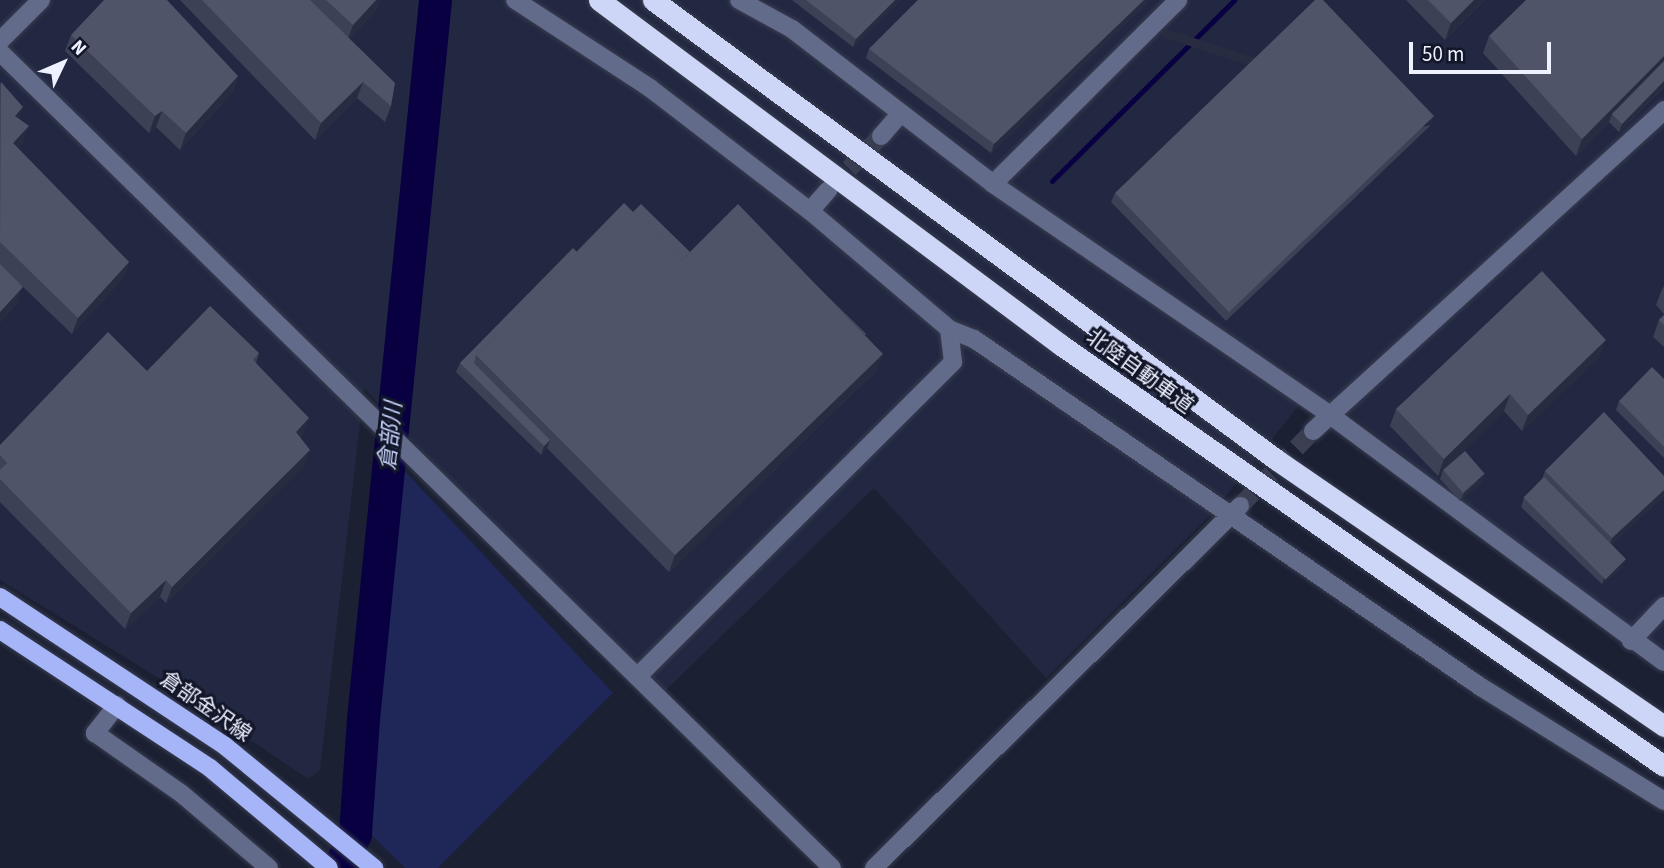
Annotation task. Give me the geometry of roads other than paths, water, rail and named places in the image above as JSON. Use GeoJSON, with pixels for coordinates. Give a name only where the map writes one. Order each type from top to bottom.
{"type":"FeatureCollection","features":[{"type":"Feature","properties":{"kind":"highway","name":"北陸自動車道"},"geometry":{"type":"LineString","coordinates":[[599,0],[1061,345],[1664,766]]}},
{"type":"Feature","properties":{"kind":"highway","name":"北陸自動車道"},"geometry":{"type":"LineString","coordinates":[[653,0],[1277,460],[1664,726]]}},
{"type":"Feature","properties":{"kind":"main road","name":"倉部金沢線"},"geometry":{"type":"LineString","coordinates":[[0,597],[225,746],[318,818],[374,868]]}},
{"type":"Feature","properties":{"kind":"main road"},"geometry":{"type":"LineString","coordinates":[[0,630],[210,768],[330,868]]}},
{"type":"Feature","properties":{"kind":"street"},"geometry":{"type":"LineString","coordinates":[[0,41],[41,0]]}},
{"type":"Feature","properties":{"kind":"street"},"geometry":{"type":"LineString","coordinates":[[515,0],[650,88],[810,211],[949,329],[974,339],[1235,511],[1481,687],[1664,801]]}},
{"type":"Feature","properties":{"kind":"street"},"geometry":{"type":"LineString","coordinates":[[739,0],[792,29],[898,115],[993,184],[1330,415],[1631,641],[1664,662]]}},
{"type":"Feature","properties":{"kind":"street"},"geometry":{"type":"LineString","coordinates":[[993,184],[1178,0]]}},
{"type":"Feature","properties":{"kind":"street"},"geometry":{"type":"LineString","coordinates":[[0,52],[832,868]]}},
{"type":"Feature","properties":{"kind":"street"},"geometry":{"type":"LineString","coordinates":[[1313,431],[1664,110]]}},
{"type":"Feature","properties":{"kind":"street"},"geometry":{"type":"LineString","coordinates":[[881,136],[898,115]]}},
{"type":"Feature","properties":{"kind":"street"},"geometry":{"type":"LineString","coordinates":[[810,211],[828,190]]}},
{"type":"Feature","properties":{"kind":"street"},"geometry":{"type":"LineString","coordinates":[[638,676],[953,362],[949,329]]}},
{"type":"Feature","properties":{"kind":"street"},"geometry":{"type":"LineString","coordinates":[[874,868],[1235,511]]}},
{"type":"Feature","properties":{"kind":"street"},"geometry":{"type":"LineString","coordinates":[[1631,641],[1664,606]]}},
{"type":"Feature","properties":{"kind":"street"},"geometry":{"type":"LineString","coordinates":[[117,705],[95,733],[182,794],[269,868]]}},
{"type":"Feature","properties":{"kind":"waterway","name":"倉部川"},"geometry":{"type":"LineString","coordinates":[[339,868],[355,833],[363,719],[435,0]]}},
{"type":"Feature","properties":{"kind":"waterway"},"geometry":{"type":"LineString","coordinates":[[1052,181],[1234,0]]}},
{"type":"Feature","properties":{"kind":"tunnel"},"geometry":{"type":"LineString","coordinates":[[830,188],[881,136]]}},
{"type":"Feature","properties":{"kind":"tunnel"},"geometry":{"type":"LineString","coordinates":[[1240,506],[1313,431]]}}]}
